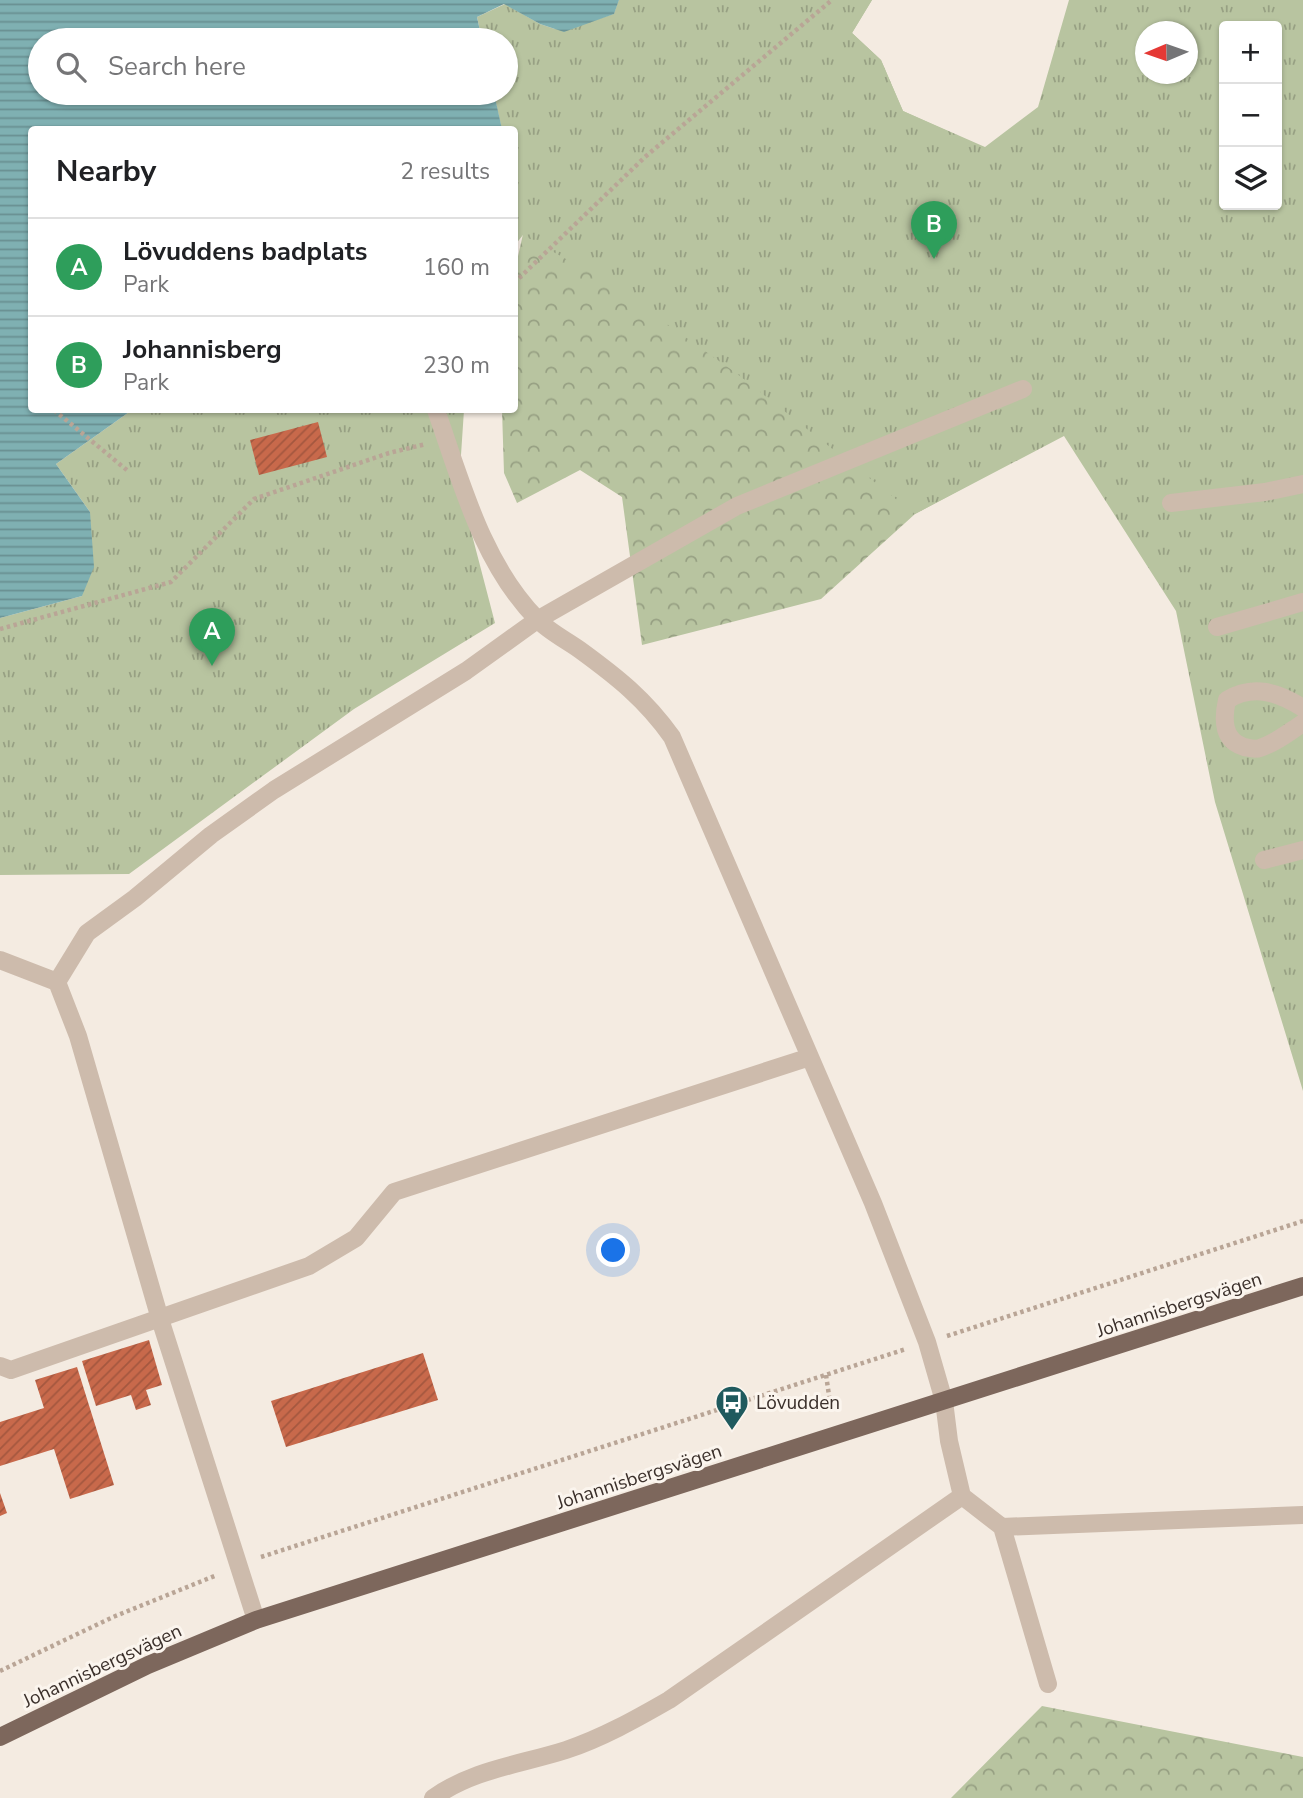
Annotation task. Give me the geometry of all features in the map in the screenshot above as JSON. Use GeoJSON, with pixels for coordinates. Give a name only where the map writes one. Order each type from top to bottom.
{"type":"FeatureCollection","features":[{"type":"Feature","properties":{"kind":"main road","name":"Johannisbergsvägen"},"geometry":{"type":"LineString","coordinates":[[0,1737],[148,1665],[256,1620],[1303,1286]]}},
{"type":"Feature","properties":{"kind":"street"},"geometry":{"type":"LineString","coordinates":[[57,982],[87,933],[135,898],[211,835],[274,790],[466,671],[537,620],[737,506],[1023,389]]}},
{"type":"Feature","properties":{"kind":"street"},"geometry":{"type":"LineString","coordinates":[[437,413],[473,516],[505,578],[537,620],[621,680],[651,707],[672,737],[873,1203],[927,1342],[944,1401],[949,1441],[962,1496],[1002,1527],[1048,1684]]}},
{"type":"Feature","properties":{"kind":"street"},"geometry":{"type":"LineString","coordinates":[[1171,503],[1265,492],[1303,484]]}},
{"type":"Feature","properties":{"kind":"street"},"geometry":{"type":"LineString","coordinates":[[1217,626],[1303,601]]}},
{"type":"Feature","properties":{"kind":"street"},"geometry":{"type":"LineString","coordinates":[[1303,708],[1254,689],[1241,691],[1227,701],[1223,719],[1226,732],[1237,745],[1256,750],[1275,742],[1303,723]]}},
{"type":"Feature","properties":{"kind":"street"},"geometry":{"type":"LineString","coordinates":[[1264,860],[1303,850]]}},
{"type":"Feature","properties":{"kind":"street"},"geometry":{"type":"LineString","coordinates":[[0,960],[57,982],[78,1035],[160,1319],[256,1620]]}},
{"type":"Feature","properties":{"kind":"street"},"geometry":{"type":"LineString","coordinates":[[0,1366],[11,1370],[309,1266],[356,1238],[394,1192],[810,1057]]}},
{"type":"Feature","properties":{"kind":"street"},"geometry":{"type":"LineString","coordinates":[[433,1798],[476,1773],[566,1749],[620,1728],[669,1700],[962,1496]]}},
{"type":"Feature","properties":{"kind":"street"},"geometry":{"type":"LineString","coordinates":[[1002,1527],[1303,1516]]}},
{"type":"Feature","properties":{"kind":"path"},"geometry":{"type":"LineString","coordinates":[[518,279],[645,157],[832,0]]}},
{"type":"Feature","properties":{"kind":"path"},"geometry":{"type":"LineString","coordinates":[[58,413],[128,471]]}},
{"type":"Feature","properties":{"kind":"path"},"geometry":{"type":"LineString","coordinates":[[0,629],[171,582],[254,499],[389,453],[446,439]]}},
{"type":"Feature","properties":{"kind":"path"},"geometry":{"type":"LineString","coordinates":[[0,1671],[113,1618],[240,1566],[1303,1221]]}},
{"type":"Feature","properties":{"kind":"path"},"geometry":{"type":"LineString","coordinates":[[826,1375],[830,1402]]}},
{"type":"Feature","properties":{"kind":"green space"},"geometry":{"type":"Polygon","coordinates":[[[619,0],[872,0],[852,33],[881,60],[903,111],[985,148],[969,485],[915,514],[821,599],[642,645],[622,497],[580,470],[517,503],[504,473],[502,413],[518,413],[518,256],[523,234],[518,176],[518,126],[501,126],[497,105],[518,105],[518,34],[579,25],[614,14],[619,0]]]}},
{"type":"Feature","properties":{"kind":"green space"},"geometry":{"type":"Polygon","coordinates":[[[619,0],[872,0],[852,33],[881,60],[903,111],[985,147],[1038,107],[1069,0],[1303,0],[1303,1091],[1215,802],[1176,611],[1064,436],[915,514],[736,373],[609,283],[523,235],[518,241],[518,126],[501,126],[497,105],[518,105],[518,28],[479,28],[477,17],[505,4],[540,24],[564,32],[614,14],[619,0]]]}},
{"type":"Feature","properties":{"kind":"green space"},"geometry":{"type":"Polygon","coordinates":[[[128,413],[464,413],[459,485],[495,623],[354,709],[129,874],[0,875],[0,618],[82,596],[90,512],[56,464],[128,413]]]}},
{"type":"Feature","properties":{"kind":"green space"},"geometry":{"type":"Polygon","coordinates":[[[1042,1706],[1303,1757],[1303,1798],[951,1798],[1042,1706]]]}},
{"type":"Feature","properties":{"kind":"water"},"geometry":{"type":"Polygon","coordinates":[[[0,0],[619,0],[614,14],[564,32],[540,24],[504,4],[477,17],[479,28],[28,28],[28,105],[497,105],[501,126],[28,126],[28,413],[128,413],[56,464],[90,512],[94,567],[82,596],[0,618],[0,0]]]}},
{"type":"Feature","properties":{"kind":"building"},"geometry":{"type":"Polygon","coordinates":[[[318,422],[327,457],[259,475],[250,440],[318,422]]]}},
{"type":"Feature","properties":{"kind":"building"},"geometry":{"type":"Polygon","coordinates":[[[149,1340],[162,1385],[146,1390],[151,1405],[136,1410],[131,1395],[96,1406],[82,1361],[149,1340]]]}},
{"type":"Feature","properties":{"kind":"building"},"geometry":{"type":"Polygon","coordinates":[[[423,1353],[438,1400],[286,1447],[271,1401],[423,1353]]]}},
{"type":"Feature","properties":{"kind":"building"},"geometry":{"type":"Polygon","coordinates":[[[77,1367],[114,1485],[70,1499],[54,1449],[0,1466],[0,1422],[44,1408],[35,1380],[77,1367]]]}},
{"type":"Feature","properties":{"kind":"building"},"geometry":{"type":"Polygon","coordinates":[[[0,1493],[7,1513],[0,1516],[0,1493]]]}},
{"type":"Feature","properties":{"kind":"place","name":"Johannisberg"},"geometry":{"type":"Point","coordinates":[934,259]}},
{"type":"Feature","properties":{"kind":"place","name":"Lövuddens badplats"},"geometry":{"type":"Point","coordinates":[212,666]}},
{"type":"Feature","properties":{"kind":"place","name":"Lövudden"},"geometry":{"type":"Point","coordinates":[732,1432]}}]}
